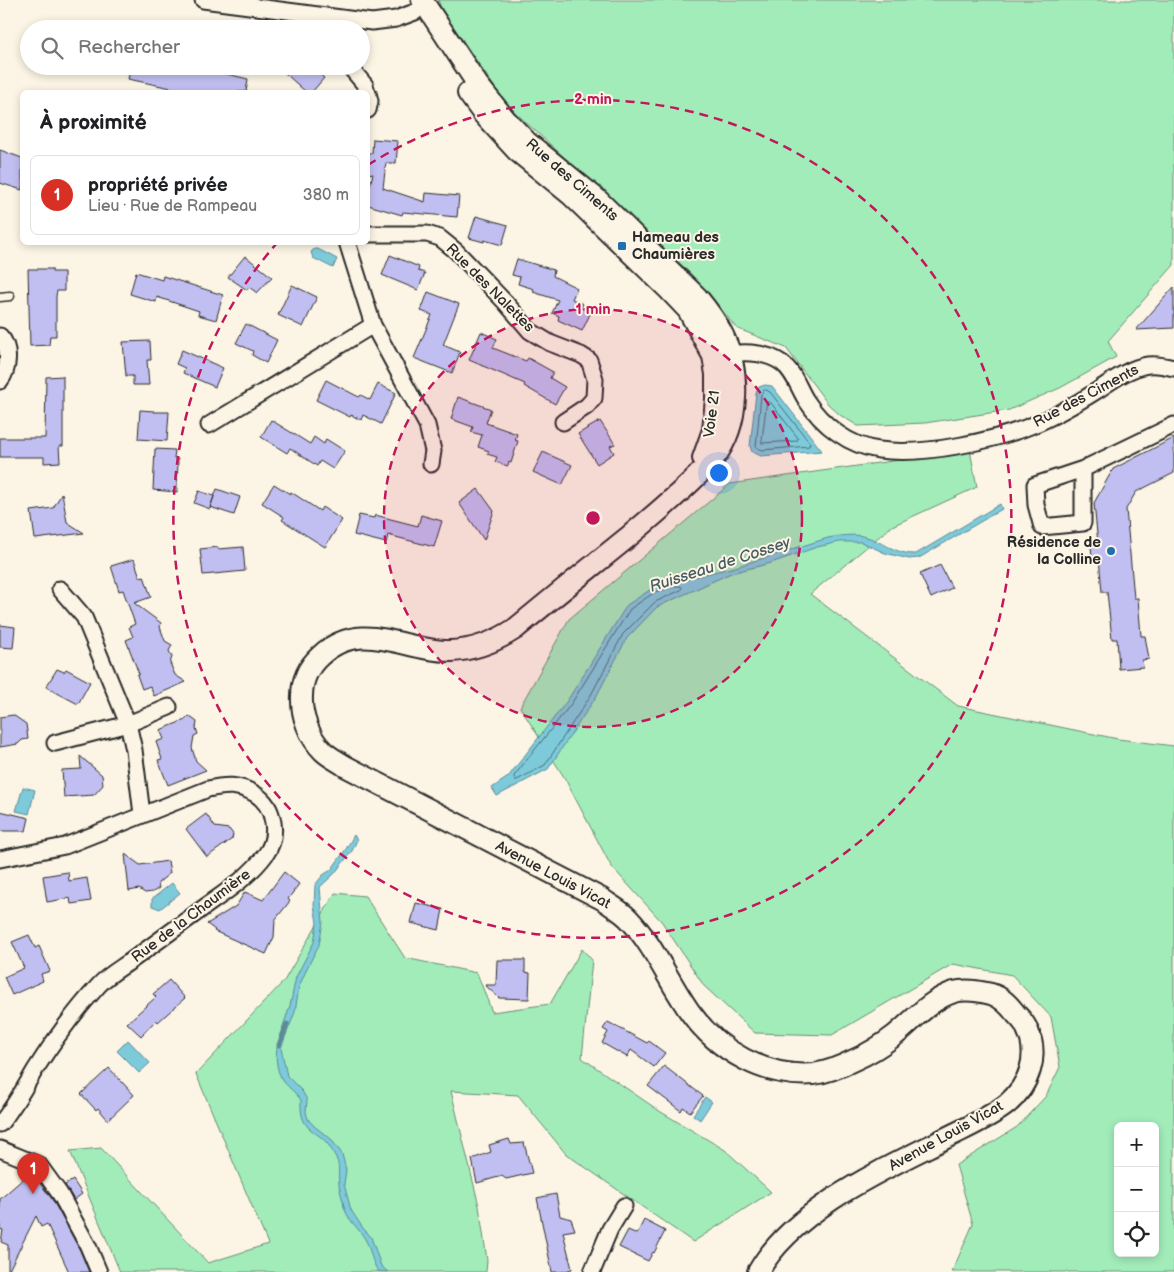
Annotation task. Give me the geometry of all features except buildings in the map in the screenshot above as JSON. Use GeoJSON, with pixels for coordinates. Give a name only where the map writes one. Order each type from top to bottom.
{"type":"FeatureCollection","features":[{"type":"Feature","properties":{"kind":"main road","name":"Rue des Ciments"},"geometry":{"type":"LineString","coordinates":[[417,4],[478,107],[495,128],[517,151],[571,195],[669,290],[688,310],[721,355]]}},
{"type":"Feature","properties":{"kind":"main road","name":"Voie 21"},"geometry":{"type":"LineString","coordinates":[[693,480],[714,430],[716,374],[721,355]]}},
{"type":"Feature","properties":{"kind":"main road","name":"Avenue Louis Vicat"},"geometry":{"type":"LineString","coordinates":[[693,480],[515,629],[498,640],[468,649],[450,651],[429,649],[375,637],[356,638],[341,642],[325,651],[314,661],[306,674],[302,686],[301,702],[308,731],[323,751],[345,766],[615,907],[647,941],[690,1012],[714,1040],[740,1057],[763,1068],[786,1073],[815,1074],[844,1065],[867,1054],[894,1036],[930,1005],[954,992],[981,992],[995,995],[1008,1003],[1027,1028],[1033,1052],[1028,1080],[1020,1091],[1006,1104],[971,1125],[896,1163],[821,1206],[784,1236],[758,1272]]}},
{"type":"Feature","properties":{"kind":"street"},"geometry":{"type":"LineString","coordinates":[[203,0],[314,20]]}},
{"type":"Feature","properties":{"kind":"street"},"geometry":{"type":"LineString","coordinates":[[370,22],[396,19],[417,4]]}},
{"type":"Feature","properties":{"kind":"street"},"geometry":{"type":"LineString","coordinates":[[357,75],[365,85],[366,90]]}},
{"type":"Feature","properties":{"kind":"street","name":"Rue des Nalettes"},"geometry":{"type":"LineString","coordinates":[[370,234],[427,234],[440,238],[475,270],[530,331],[550,343],[589,360],[595,379],[594,398],[587,406],[563,422]]}},
{"type":"Feature","properties":{"kind":"street"},"geometry":{"type":"LineString","coordinates":[[347,245],[373,326],[427,425],[433,450],[431,464]]}},
{"type":"Feature","properties":{"kind":"street"},"geometry":{"type":"LineString","coordinates":[[209,425],[373,326]]}},
{"type":"Feature","properties":{"kind":"street"},"geometry":{"type":"LineString","coordinates":[[0,336],[7,350],[5,374],[0,381]]}},
{"type":"Feature","properties":{"kind":"street","name":"Rue des Ciments"},"geometry":{"type":"LineString","coordinates":[[721,355],[757,353],[781,362],[792,372],[806,400],[816,413],[835,431],[857,443],[877,450],[898,451],[958,445],[997,437],[1038,423],[1135,368],[1150,364],[1174,368]]}},
{"type":"Feature","properties":{"kind":"street"},"geometry":{"type":"LineString","coordinates":[[1083,469],[1084,523],[1042,527],[1036,505],[1035,485],[1083,469],[1174,425]]}},
{"type":"Feature","properties":{"kind":"street"},"geometry":{"type":"LineString","coordinates":[[60,589],[84,617],[128,724],[142,814]]}},
{"type":"Feature","properties":{"kind":"street"},"geometry":{"type":"LineString","coordinates":[[55,743],[128,724],[168,708]]}},
{"type":"Feature","properties":{"kind":"street","name":"Rue de la Chaumière"},"geometry":{"type":"LineString","coordinates":[[0,860],[65,846],[142,814],[208,789],[222,786],[235,786],[247,789],[258,795],[266,804],[271,814],[274,828],[273,840],[268,852],[242,880],[100,983],[69,1020],[0,1124]]}},
{"type":"Feature","properties":{"kind":"street"},"geometry":{"type":"LineString","coordinates":[[0,1149],[38,1164],[60,1194],[88,1246],[99,1272]]}},
{"type":"Feature","properties":{"kind":"street"},"geometry":{"type":"LineString","coordinates":[[592,1272],[610,1229],[624,1206]]}},
{"type":"Feature","properties":{"kind":"lane"},"geometry":{"type":"LineString","coordinates":[[0,297],[10,296]]}},
{"type":"Feature","properties":{"kind":"green space"},"geometry":{"type":"Polygon","coordinates":[[[438,0],[1174,0],[1174,265],[1108,341],[1116,357],[1060,388],[1009,410],[925,423],[858,426],[840,415],[828,404],[786,348],[736,328],[708,292],[684,267],[506,104],[442,10],[438,0]]]}},
{"type":"Feature","properties":{"kind":"green space"},"geometry":{"type":"Polygon","coordinates":[[[970,450],[977,487],[892,526],[810,594],[958,706],[1118,739],[1174,746],[1174,1272],[952,1272],[973,1224],[956,1165],[1017,1127],[1046,1096],[1060,1067],[1051,1017],[1012,975],[953,964],[832,1035],[755,1033],[704,986],[662,922],[611,866],[564,777],[520,707],[569,619],[730,484],[970,450]]]}},
{"type":"Feature","properties":{"kind":"green space"},"geometry":{"type":"Polygon","coordinates":[[[335,893],[365,896],[405,958],[477,973],[492,1012],[550,1004],[582,949],[592,960],[582,1058],[661,1112],[725,1150],[771,1192],[693,1242],[566,1154],[518,1095],[451,1091],[479,1206],[487,1260],[486,1272],[120,1272],[70,1151],[101,1148],[208,1263],[268,1244],[196,1074],[284,981],[335,893]]]}},
{"type":"Feature","properties":{"kind":"water"},"geometry":{"type":"Polygon","coordinates":[[[314,249],[318,249],[337,259],[333,268],[313,258],[311,252],[314,249]]]}},
{"type":"Feature","properties":{"kind":"water"},"geometry":{"type":"Polygon","coordinates":[[[765,385],[772,386],[822,451],[761,456],[752,452],[750,446],[756,393],[759,387],[765,385]]]}},
{"type":"Feature","properties":{"kind":"water"},"geometry":{"type":"Polygon","coordinates":[[[1000,504],[1002,509],[919,558],[909,559],[885,553],[861,542],[840,542],[731,573],[657,607],[627,638],[596,697],[548,769],[497,796],[492,788],[508,777],[567,701],[627,605],[653,588],[735,567],[828,538],[841,536],[863,536],[895,550],[916,554],[1000,504]]]}},
{"type":"Feature","properties":{"kind":"water"},"geometry":{"type":"Polygon","coordinates":[[[23,787],[35,790],[29,814],[16,811],[23,787]]]}},
{"type":"Feature","properties":{"kind":"water"},"geometry":{"type":"Polygon","coordinates":[[[354,835],[357,840],[352,851],[334,874],[320,887],[323,922],[319,945],[299,987],[295,1012],[281,1048],[287,1076],[302,1091],[307,1100],[306,1112],[308,1119],[331,1139],[342,1154],[346,1170],[344,1184],[351,1210],[371,1237],[381,1266],[388,1272],[378,1271],[363,1235],[348,1216],[339,1188],[336,1157],[328,1144],[311,1130],[303,1120],[301,1100],[284,1082],[276,1060],[278,1043],[280,1038],[282,1040],[285,1032],[282,1029],[290,1006],[296,977],[314,942],[317,923],[314,905],[315,885],[323,875],[331,870],[354,835]]]}},
{"type":"Feature","properties":{"kind":"water"},"geometry":{"type":"Polygon","coordinates":[[[172,883],[180,893],[160,909],[152,906],[152,899],[172,883]]]}},
{"type":"Feature","properties":{"kind":"water"},"geometry":{"type":"Polygon","coordinates":[[[128,1040],[150,1063],[139,1073],[117,1051],[128,1040]]]}},
{"type":"Feature","properties":{"kind":"water"},"geometry":{"type":"Polygon","coordinates":[[[705,1097],[712,1102],[700,1120],[693,1115],[705,1097]]]}},
{"type":"Feature","properties":{"kind":"waterway","name":"Ruisseau de Cossey"},"geometry":{"type":"LineString","coordinates":[[279,1045],[287,1024]]}},
{"type":"Feature","properties":{"kind":"place","name":"Hameau des Chaumières"},"geometry":{"type":"Point","coordinates":[622,246]}},
{"type":"Feature","properties":{"kind":"place","name":"Résidence de la Colline"},"geometry":{"type":"Point","coordinates":[1111,551]}},
{"type":"Feature","properties":{"kind":"place","name":"propriété privée"},"geometry":{"type":"Point","coordinates":[33,1194]}}]}
